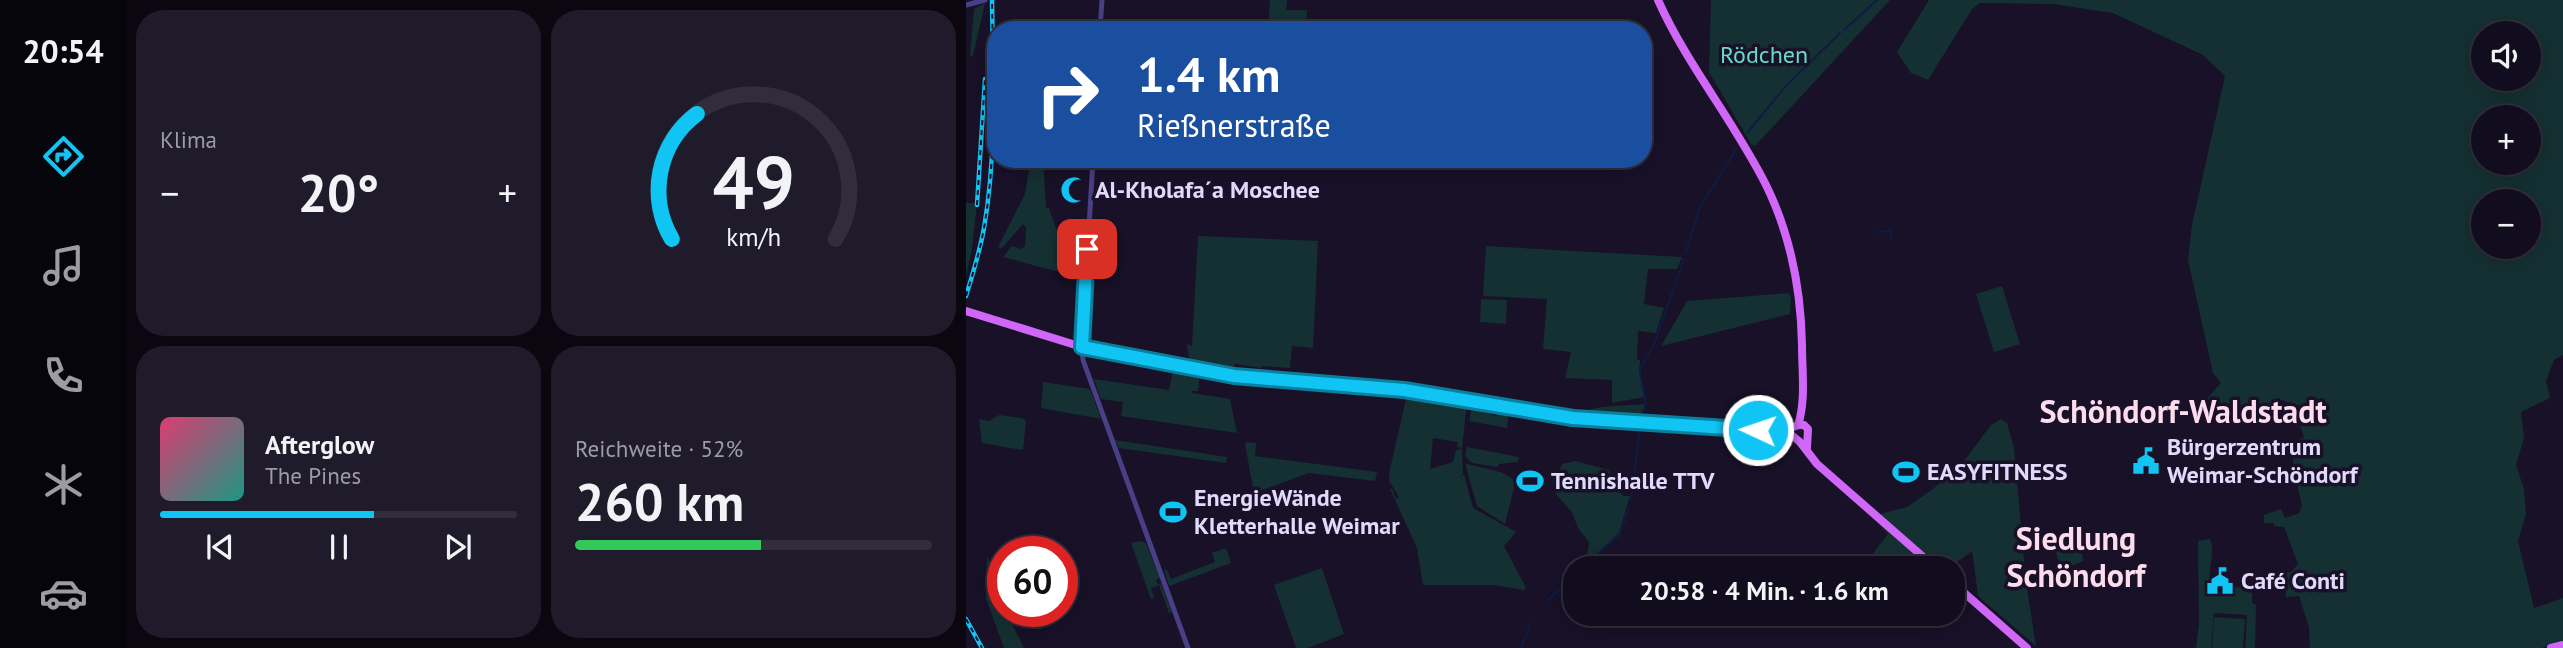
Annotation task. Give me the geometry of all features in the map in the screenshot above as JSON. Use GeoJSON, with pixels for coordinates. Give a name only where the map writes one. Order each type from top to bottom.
{"type":"FeatureCollection","features":[{"type":"Feature","properties":{"kind":"main road"},"geometry":{"type":"LineString","coordinates":[[1658,0],[1676,37],[1755,164],[1783,226],[1796,272],[1801,310],[1802,406],[1799,432],[1809,455],[1922,556]]}},
{"type":"Feature","properties":{"kind":"main road"},"geometry":{"type":"LineString","coordinates":[[966,311],[1082,347],[1228,375],[1404,390],[1573,418],[1799,432]]}},
{"type":"Feature","properties":{"kind":"main road"},"geometry":{"type":"LineString","coordinates":[[1965,593],[2028,648]]}},
{"type":"Feature","properties":{"kind":"main road"},"geometry":{"type":"LineString","coordinates":[[2551,648],[2563,645]]}},
{"type":"Feature","properties":{"kind":"street"},"geometry":{"type":"LineString","coordinates":[[966,5],[985,0]]}},
{"type":"Feature","properties":{"kind":"street"},"geometry":{"type":"LineString","coordinates":[[1101,21],[1102,0]]}},
{"type":"Feature","properties":{"kind":"street"},"geometry":{"type":"LineString","coordinates":[[1092,168],[1082,347],[1088,375],[1188,648]]}},
{"type":"Feature","properties":{"kind":"green space"},"geometry":{"type":"Polygon","coordinates":[[[1270,0],[1287,0],[1286,10],[1307,10],[1306,21],[1269,21],[1270,0]]]}},
{"type":"Feature","properties":{"kind":"green space","name":"Rödchen"},"geometry":{"type":"Polygon","coordinates":[[[1711,0],[1890,0],[1755,146],[1751,144],[1709,72],[1711,0]]]}},
{"type":"Feature","properties":{"kind":"green space"},"geometry":{"type":"Polygon","coordinates":[[[1929,0],[2563,0],[2563,355],[2554,360],[2546,381],[2550,398],[2521,412],[2524,438],[2516,465],[2524,489],[2526,514],[2518,541],[2534,608],[2563,598],[2563,642],[2541,648],[2310,648],[2309,627],[2299,596],[2286,597],[2286,573],[2291,572],[2298,564],[2284,527],[2264,523],[2264,515],[2281,509],[2285,518],[2299,513],[2302,506],[2293,466],[2293,442],[2304,437],[2292,404],[2282,400],[2249,413],[2223,419],[2205,401],[2221,383],[2213,373],[2188,260],[2192,225],[2225,76],[2203,55],[2113,13],[2053,4],[1980,3],[1972,9],[1928,80],[1911,73],[1897,52],[1929,0]]]}},
{"type":"Feature","properties":{"kind":"green space"},"geometry":{"type":"Polygon","coordinates":[[[985,3],[973,56],[970,56],[974,9],[985,3]]]}},
{"type":"Feature","properties":{"kind":"green space"},"geometry":{"type":"Polygon","coordinates":[[[1029,168],[1044,168],[1046,208],[1049,208],[1061,239],[1081,267],[1081,272],[1068,259],[1060,258],[1059,272],[1003,257],[1012,246],[1021,249],[1025,246],[1026,228],[1023,224],[1002,248],[998,247],[1025,194],[1029,168]]]}},
{"type":"Feature","properties":{"kind":"green space"},"geometry":{"type":"Polygon","coordinates":[[[966,203],[977,203],[966,277],[966,203]]]}},
{"type":"Feature","properties":{"kind":"green space"},"geometry":{"type":"Polygon","coordinates":[[[1198,236],[1318,241],[1313,348],[1292,346],[1290,368],[1235,364],[1232,373],[1190,366],[1187,344],[1192,346],[1198,236]]]}},
{"type":"Feature","properties":{"kind":"green space"},"geometry":{"type":"Polygon","coordinates":[[[1486,246],[1682,257],[1677,269],[1648,269],[1644,304],[1664,308],[1656,333],[1638,331],[1637,359],[1640,360],[1644,397],[1612,403],[1612,380],[1565,378],[1571,352],[1543,349],[1547,299],[1483,296],[1486,246]]]}},
{"type":"Feature","properties":{"kind":"green space"},"geometry":{"type":"Polygon","coordinates":[[[2002,286],[2020,344],[1994,352],[1976,294],[2002,286]]]}},
{"type":"Feature","properties":{"kind":"green space"},"geometry":{"type":"Polygon","coordinates":[[[1788,293],[1791,297],[1790,314],[1661,346],[1687,301],[1788,293]]]}},
{"type":"Feature","properties":{"kind":"green space"},"geometry":{"type":"Polygon","coordinates":[[[1481,299],[1507,300],[1506,324],[1480,322],[1481,299]]]}},
{"type":"Feature","properties":{"kind":"green space"},"geometry":{"type":"Polygon","coordinates":[[[1173,370],[1200,375],[1198,391],[1192,393],[1230,399],[1237,433],[1121,416],[1123,402],[1101,399],[1094,379],[1169,390],[1173,370]]]}},
{"type":"Feature","properties":{"kind":"green space"},"geometry":{"type":"Polygon","coordinates":[[[1043,382],[1090,389],[1101,419],[1041,408],[1043,382]]]}},
{"type":"Feature","properties":{"kind":"green space"},"geometry":{"type":"Polygon","coordinates":[[[1410,395],[1467,402],[1462,448],[1457,447],[1458,442],[1433,438],[1430,469],[1453,462],[1456,450],[1462,449],[1463,474],[1459,477],[1464,475],[1473,508],[1516,532],[1504,546],[1526,588],[1523,590],[1494,585],[1423,585],[1417,548],[1390,489],[1396,499],[1399,497],[1389,481],[1406,399],[1410,395]]]}},
{"type":"Feature","properties":{"kind":"green space"},"geometry":{"type":"Polygon","coordinates":[[[1645,404],[1639,420],[1587,417],[1587,411],[1592,409],[1645,404]]]}},
{"type":"Feature","properties":{"kind":"green space"},"geometry":{"type":"Polygon","coordinates":[[[1472,406],[1496,416],[1503,408],[1509,409],[1507,428],[1469,421],[1472,406]]]}},
{"type":"Feature","properties":{"kind":"green space"},"geometry":{"type":"Polygon","coordinates":[[[999,415],[1026,421],[1023,450],[982,443],[979,419],[989,421],[999,415]]]}},
{"type":"Feature","properties":{"kind":"green space"},"geometry":{"type":"Polygon","coordinates":[[[2001,419],[2007,423],[2014,448],[2026,582],[2036,646],[1978,596],[1972,551],[1965,556],[1928,556],[1880,514],[1907,507],[1933,489],[1965,460],[1991,425],[2001,419]]]}},
{"type":"Feature","properties":{"kind":"green space"},"geometry":{"type":"Polygon","coordinates":[[[1115,440],[1227,457],[1226,463],[1119,448],[1115,440]]]}},
{"type":"Feature","properties":{"kind":"green space"},"geometry":{"type":"Polygon","coordinates":[[[1256,443],[1255,456],[1377,472],[1375,481],[1309,473],[1254,493],[1245,444],[1256,443]]]}},
{"type":"Feature","properties":{"kind":"green space"},"geometry":{"type":"Polygon","coordinates":[[[1467,447],[1519,457],[1518,462],[1499,464],[1498,467],[1472,463],[1465,456],[1467,447]]]}},
{"type":"Feature","properties":{"kind":"green space"},"geometry":{"type":"Polygon","coordinates":[[[1575,461],[1609,470],[1613,484],[1623,496],[1630,496],[1619,533],[1594,556],[1587,556],[1589,542],[1578,528],[1572,512],[1553,487],[1551,473],[1559,471],[1562,464],[1575,461]]]}},
{"type":"Feature","properties":{"kind":"green space"},"geometry":{"type":"Polygon","coordinates":[[[1465,463],[1508,475],[1513,479],[1514,488],[1505,524],[1477,506],[1465,463]]]}},
{"type":"Feature","properties":{"kind":"green space"},"geometry":{"type":"Polygon","coordinates":[[[1871,516],[1919,556],[1878,556],[1873,553],[1888,534],[1871,516]]]}},
{"type":"Feature","properties":{"kind":"green space"},"geometry":{"type":"Polygon","coordinates":[[[2080,537],[2083,561],[2073,565],[2059,565],[2054,543],[2080,537]]]}},
{"type":"Feature","properties":{"kind":"green space"},"geometry":{"type":"Polygon","coordinates":[[[2210,539],[2210,588],[2252,587],[2252,603],[2256,605],[2255,648],[2245,648],[2247,615],[2214,613],[2211,648],[2196,648],[2199,624],[2198,541],[2210,539]]]}},
{"type":"Feature","properties":{"kind":"green space"},"geometry":{"type":"Polygon","coordinates":[[[1131,543],[1146,543],[1160,578],[1156,580],[1158,585],[1161,583],[1172,612],[1169,613],[1159,585],[1151,588],[1154,598],[1151,599],[1131,543]]]}},
{"type":"Feature","properties":{"kind":"green space"},"geometry":{"type":"Polygon","coordinates":[[[1226,548],[1231,563],[1169,586],[1164,569],[1171,579],[1215,562],[1212,553],[1226,548]]]}},
{"type":"Feature","properties":{"kind":"green space"},"geometry":{"type":"Polygon","coordinates":[[[1322,568],[1344,634],[1308,648],[1296,648],[1274,585],[1322,568]]]}},
{"type":"Feature","properties":{"kind":"green space"},"geometry":{"type":"Polygon","coordinates":[[[2214,617],[2245,619],[2243,648],[2212,648],[2214,617]]]}},
{"type":"Feature","properties":{"kind":"green space"},"geometry":{"type":"Polygon","coordinates":[[[996,627],[1014,627],[1024,648],[1004,648],[996,627]]]}},
{"type":"Feature","properties":{"kind":"waterway"},"geometry":{"type":"LineString","coordinates":[[1844,30],[1877,0]]}},
{"type":"Feature","properties":{"kind":"waterway"},"geometry":{"type":"LineString","coordinates":[[1748,132],[1785,87],[1840,33]]}},
{"type":"Feature","properties":{"kind":"waterway"},"geometry":{"type":"LineString","coordinates":[[1686,252],[1700,207],[1737,148]]}},
{"type":"Feature","properties":{"kind":"waterway"},"geometry":{"type":"LineString","coordinates":[[1877,232],[1890,231],[1891,239]]}},
{"type":"Feature","properties":{"kind":"waterway"},"geometry":{"type":"LineString","coordinates":[[1640,418],[1646,404],[1640,369],[1655,342],[1684,259]]}},
{"type":"Feature","properties":{"kind":"waterway"},"geometry":{"type":"LineString","coordinates":[[1647,418],[1658,419]]}},
{"type":"Feature","properties":{"kind":"waterway"},"geometry":{"type":"LineString","coordinates":[[1631,500],[1640,427]]}},
{"type":"Feature","properties":{"kind":"waterway"},"geometry":{"type":"LineString","coordinates":[[1595,556],[1620,534],[1629,508]]}},
{"type":"Feature","properties":{"kind":"waterway"},"geometry":{"type":"LineString","coordinates":[[1548,600],[1563,586]]}},
{"type":"Feature","properties":{"kind":"waterway"},"geometry":{"type":"LineString","coordinates":[[1521,648],[1531,623]]}},
{"type":"Feature","properties":{"kind":"railway"},"geometry":{"type":"LineString","coordinates":[[992,0],[992,21]]}},
{"type":"Feature","properties":{"kind":"railway"},"geometry":{"type":"LineString","coordinates":[[977,205],[985,79]]}},
{"type":"Feature","properties":{"kind":"railway"},"geometry":{"type":"LineString","coordinates":[[966,296],[982,237],[991,168]]}},
{"type":"Feature","properties":{"kind":"railway"},"geometry":{"type":"LineString","coordinates":[[966,619],[982,648]]}},
{"type":"Feature","properties":{"kind":"place","name":"Al-Kholafa´a Moschee"},"geometry":{"type":"Point","coordinates":[1074,190]}},
{"type":"Feature","properties":{"kind":"place","name":"Bürgerzentrum Weimar-Schöndorf"},"geometry":{"type":"Point","coordinates":[2146,461]}},
{"type":"Feature","properties":{"kind":"place","name":"EASYFITNESS"},"geometry":{"type":"Point","coordinates":[1906,472]}},
{"type":"Feature","properties":{"kind":"place","name":"Tennishalle TTV"},"geometry":{"type":"Point","coordinates":[1530,481]}},
{"type":"Feature","properties":{"kind":"place","name":"EnergieWände Kletterhalle Weimar"},"geometry":{"type":"Point","coordinates":[1173,512]}},
{"type":"Feature","properties":{"kind":"place","name":"Café Conti"},"geometry":{"type":"Point","coordinates":[2220,581]}},
{"type":"Feature","properties":{"kind":"district","name":"Schöndorf-Waldstadt"},"geometry":{"type":"Point","coordinates":[2183,412]}},
{"type":"Feature","properties":{"kind":"district","name":"Siedlung Schöndorf"},"geometry":{"type":"Point","coordinates":[2076,558]}},
{"type":"Feature","properties":{"kind":"route"},"geometry":{"type":"LineString","coordinates":[[1087,249],[1082,347],[1234,376],[1404,390],[1573,418],[1758,430]]}}]}
